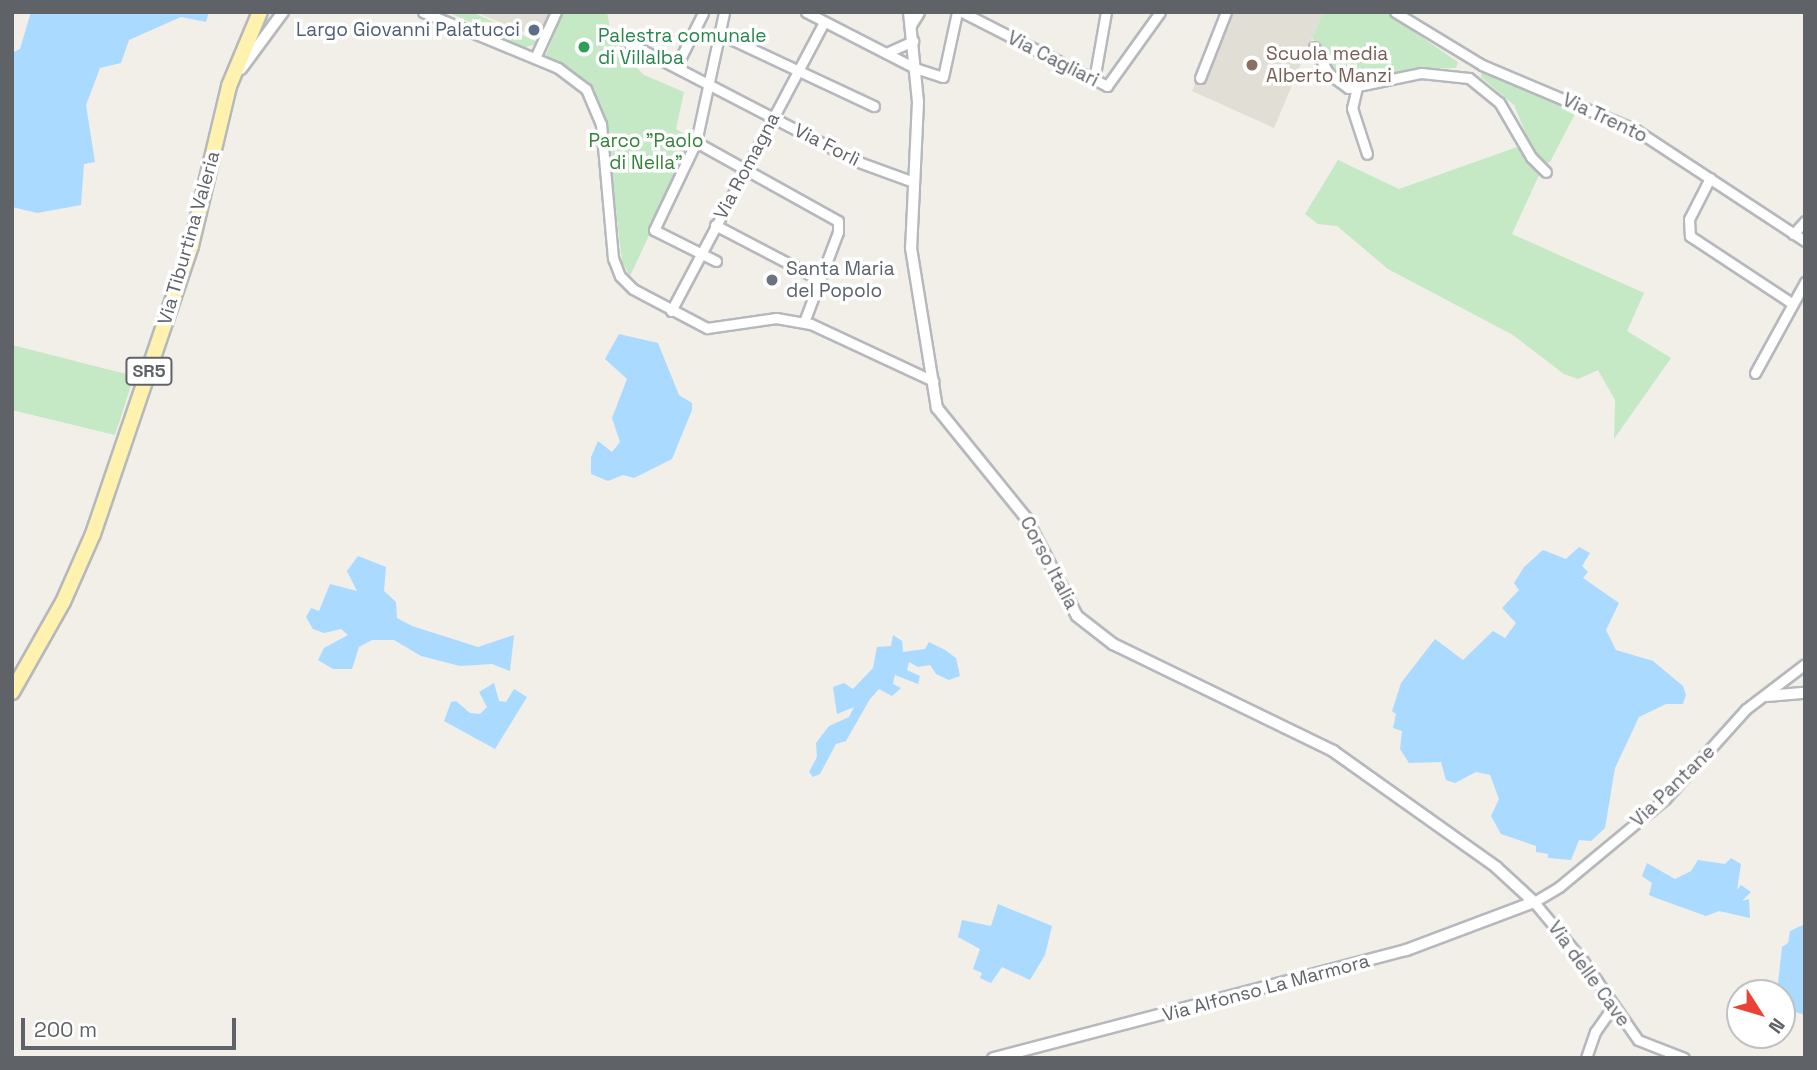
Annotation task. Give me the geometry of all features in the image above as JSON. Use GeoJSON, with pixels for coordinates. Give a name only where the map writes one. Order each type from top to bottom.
{"type":"FeatureCollection","features":[{"type":"Feature","properties":{"kind":"main road","name":"Via Tiburtina Valeria"},"geometry":{"type":"LineString","coordinates":[[12,692],[63,602],[93,534],[191,246],[224,108],[260,12]]}},
{"type":"Feature","properties":{"kind":"street"},"geometry":{"type":"LineString","coordinates":[[224,108],[241,69],[283,12]]}},
{"type":"Feature","properties":{"kind":"street"},"geometry":{"type":"LineString","coordinates":[[423,12],[535,58],[575,78],[592,99],[601,124],[616,267],[630,287],[671,312],[711,328],[771,318],[804,322],[933,381]]}},
{"type":"Feature","properties":{"kind":"street"},"geometry":{"type":"LineString","coordinates":[[535,58],[556,12]]}},
{"type":"Feature","properties":{"kind":"street","name":"Corso Italia"},"geometry":{"type":"LineString","coordinates":[[909,12],[918,109],[911,181],[912,269],[941,417],[1026,518],[1072,607],[1088,627],[1119,647],[1287,724],[1333,751],[1496,867],[1534,902]]}},
{"type":"Feature","properties":{"kind":"street"},"geometry":{"type":"LineString","coordinates":[[911,25],[919,12]]}},
{"type":"Feature","properties":{"kind":"street"},"geometry":{"type":"LineString","coordinates":[[812,14],[915,68],[946,75],[960,12]]}},
{"type":"Feature","properties":{"kind":"street","name":"Via Cagliari"},"geometry":{"type":"LineString","coordinates":[[960,12],[1107,86],[1160,12]]}},
{"type":"Feature","properties":{"kind":"street"},"geometry":{"type":"LineString","coordinates":[[1094,80],[1106,12]]}},
{"type":"Feature","properties":{"kind":"street"},"geometry":{"type":"LineString","coordinates":[[1200,78],[1226,12]]}},
{"type":"Feature","properties":{"kind":"street","name":"Via Trento"},"geometry":{"type":"LineString","coordinates":[[1395,12],[1467,58],[1627,125],[1805,241]]}},
{"type":"Feature","properties":{"kind":"street"},"geometry":{"type":"LineString","coordinates":[[676,67],[702,13],[723,17],[696,142],[654,230],[716,261]]}},
{"type":"Feature","properties":{"kind":"street","name":"Via Romagna"},"geometry":{"type":"LineString","coordinates":[[671,312],[824,22]]}},
{"type":"Feature","properties":{"kind":"street"},"geometry":{"type":"LineString","coordinates":[[720,34],[874,106]]}},
{"type":"Feature","properties":{"kind":"street","name":"Via Forlì"},"geometry":{"type":"LineString","coordinates":[[621,39],[856,161],[911,181]]}},
{"type":"Feature","properties":{"kind":"street"},"geometry":{"type":"LineString","coordinates":[[886,53],[912,41]]}},
{"type":"Feature","properties":{"kind":"street"},"geometry":{"type":"LineString","coordinates":[[1314,47],[1334,80],[1357,87],[1421,73],[1461,75],[1499,102],[1531,157],[1546,173]]}},
{"type":"Feature","properties":{"kind":"street"},"geometry":{"type":"LineString","coordinates":[[1461,75],[1467,58]]}},
{"type":"Feature","properties":{"kind":"street"},"geometry":{"type":"LineString","coordinates":[[1357,87],[1352,108],[1367,154]]}},
{"type":"Feature","properties":{"kind":"street"},"geometry":{"type":"LineString","coordinates":[[696,142],[832,216],[839,229],[804,322]]}},
{"type":"Feature","properties":{"kind":"street"},"geometry":{"type":"LineString","coordinates":[[1710,178],[1689,219],[1690,236],[1793,304]]}},
{"type":"Feature","properties":{"kind":"street"},"geometry":{"type":"LineString","coordinates":[[1793,234],[1805,221]]}},
{"type":"Feature","properties":{"kind":"street"},"geometry":{"type":"LineString","coordinates":[[716,225],[820,280]]}},
{"type":"Feature","properties":{"kind":"street"},"geometry":{"type":"LineString","coordinates":[[1755,373],[1805,282]]}},
{"type":"Feature","properties":{"kind":"street","name":"Via Pantane"},"geometry":{"type":"LineString","coordinates":[[1534,902],[1665,799],[1733,722],[1805,664]]}},
{"type":"Feature","properties":{"kind":"street"},"geometry":{"type":"LineString","coordinates":[[1767,696],[1805,693]]}},
{"type":"Feature","properties":{"kind":"street","name":"Via delle Cave"},"geometry":{"type":"LineString","coordinates":[[1534,902],[1584,961],[1612,1009],[1648,1047],[1684,1058]]}},
{"type":"Feature","properties":{"kind":"street","name":"Via Alfonso La Marmora"},"geometry":{"type":"LineString","coordinates":[[993,1058],[1406,950],[1534,902]]}},
{"type":"Feature","properties":{"kind":"street"},"geometry":{"type":"LineString","coordinates":[[1586,1058],[1595,1032],[1612,1009]]}},
{"type":"Feature","properties":{"kind":"shaded area"},"geometry":{"type":"Polygon","coordinates":[[[475,12],[551,12],[545,28],[529,22],[524,32],[475,12]]]}},
{"type":"Feature","properties":{"kind":"shaded area","name":"Scuola media Alberto Manzi"},"geometry":{"type":"Polygon","coordinates":[[[1224,12],[1323,12],[1274,128],[1192,91],[1224,12]]]}},
{"type":"Feature","properties":{"kind":"green space"},"geometry":{"type":"Polygon","coordinates":[[[448,12],[472,12],[540,43],[523,48],[448,12]]]}},
{"type":"Feature","properties":{"kind":"green space","name":"Parco \"Paolo di Nella\""},"geometry":{"type":"Polygon","coordinates":[[[564,12],[607,12],[612,40],[624,55],[644,75],[684,92],[676,129],[690,137],[690,148],[630,276],[622,262],[605,115],[578,74],[545,57],[564,12]]]}},
{"type":"Feature","properties":{"kind":"green space"},"geometry":{"type":"Polygon","coordinates":[[[1323,12],[1385,12],[1458,62],[1456,68],[1411,69],[1362,81],[1341,79],[1312,38],[1323,12]]]}},
{"type":"Feature","properties":{"kind":"green space"},"geometry":{"type":"Polygon","coordinates":[[[1482,71],[1578,108],[1550,162],[1545,163],[1534,154],[1514,105],[1481,77],[1482,71]]]}},
{"type":"Feature","properties":{"kind":"green space"},"geometry":{"type":"Polygon","coordinates":[[[1520,146],[1540,173],[1512,234],[1644,293],[1627,331],[1671,358],[1614,439],[1615,400],[1598,370],[1578,379],[1564,374],[1513,335],[1388,269],[1337,226],[1318,224],[1305,214],[1338,160],[1399,189],[1520,146]]]}},
{"type":"Feature","properties":{"kind":"green space"},"geometry":{"type":"Polygon","coordinates":[[[12,345],[134,376],[115,435],[12,410],[12,345]]]}},
{"type":"Feature","properties":{"kind":"water"},"geometry":{"type":"Polygon","coordinates":[[[31,12],[209,12],[206,22],[181,17],[129,40],[121,63],[100,68],[86,105],[95,162],[84,164],[81,205],[37,213],[12,207],[12,53],[20,49],[31,12]]]}},
{"type":"Feature","properties":{"kind":"water"},"geometry":{"type":"Polygon","coordinates":[[[619,334],[658,343],[679,395],[692,403],[692,410],[672,459],[634,478],[623,475],[608,481],[591,474],[591,457],[598,441],[612,452],[620,442],[612,418],[627,379],[605,359],[619,334]]]}},
{"type":"Feature","properties":{"kind":"water"},"geometry":{"type":"Polygon","coordinates":[[[1579,547],[1590,553],[1582,566],[1588,572],[1583,578],[1619,603],[1606,630],[1616,650],[1653,661],[1683,686],[1686,695],[1683,704],[1666,704],[1639,717],[1615,768],[1605,828],[1591,841],[1579,840],[1571,860],[1548,858],[1548,854],[1536,852],[1536,846],[1501,834],[1491,816],[1499,799],[1490,775],[1476,772],[1455,783],[1446,780],[1441,762],[1409,763],[1400,749],[1402,731],[1393,728],[1396,714],[1392,711],[1401,683],[1435,639],[1463,660],[1493,631],[1505,638],[1516,623],[1502,608],[1519,590],[1514,583],[1524,567],[1543,550],[1566,559],[1579,547]]]}},
{"type":"Feature","properties":{"kind":"water"},"geometry":{"type":"Polygon","coordinates":[[[358,556],[386,567],[384,591],[396,602],[397,618],[412,626],[478,647],[514,635],[510,671],[492,664],[460,666],[421,656],[394,640],[372,640],[359,647],[352,669],[333,669],[318,660],[324,648],[348,635],[341,629],[324,633],[313,629],[306,617],[311,608],[319,611],[330,584],[357,591],[347,571],[358,556]]]}},
{"type":"Feature","properties":{"kind":"water"},"geometry":{"type":"Polygon","coordinates":[[[893,635],[902,641],[903,652],[925,649],[929,642],[945,650],[956,658],[960,676],[949,680],[936,674],[930,665],[918,667],[909,662],[907,670],[920,676],[918,684],[895,675],[893,684],[901,688],[892,696],[879,689],[870,699],[846,741],[836,744],[820,774],[813,777],[809,772],[817,757],[816,743],[829,726],[849,717],[854,707],[837,714],[833,687],[844,683],[853,689],[873,668],[877,647],[891,646],[893,635]]]}},
{"type":"Feature","properties":{"kind":"water"},"geometry":{"type":"Polygon","coordinates":[[[494,683],[499,701],[506,702],[514,689],[527,697],[495,749],[444,721],[451,702],[456,701],[470,713],[480,714],[487,707],[479,692],[494,683]]]}},
{"type":"Feature","properties":{"kind":"water"},"geometry":{"type":"Polygon","coordinates":[[[1731,858],[1741,864],[1737,890],[1741,885],[1751,892],[1742,901],[1749,899],[1750,918],[1719,911],[1706,916],[1656,898],[1649,895],[1652,883],[1642,876],[1647,863],[1675,879],[1691,871],[1698,860],[1725,864],[1731,858]]]}},
{"type":"Feature","properties":{"kind":"water"},"geometry":{"type":"Polygon","coordinates":[[[998,904],[1052,926],[1045,955],[1030,980],[1002,967],[991,983],[980,978],[982,973],[973,969],[980,949],[958,937],[962,920],[991,926],[998,904]]]}},
{"type":"Feature","properties":{"kind":"water"},"geometry":{"type":"Polygon","coordinates":[[[1805,924],[1805,1015],[1796,1012],[1796,979],[1779,979],[1782,947],[1788,943],[1790,931],[1805,924]]]}},
{"type":"Feature","properties":{"kind":"place","name":"Largo Giovanni Palatucci"},"geometry":{"type":"Point","coordinates":[534,30]}},
{"type":"Feature","properties":{"kind":"place","name":"Palestra comunale di Villalba"},"geometry":{"type":"Point","coordinates":[584,47]}},
{"type":"Feature","properties":{"kind":"place","name":"Scuola media Alberto Manzi"},"geometry":{"type":"Point","coordinates":[1252,65]}},
{"type":"Feature","properties":{"kind":"place","name":"Santa Maria del Popolo"},"geometry":{"type":"Point","coordinates":[772,280]}}]}
